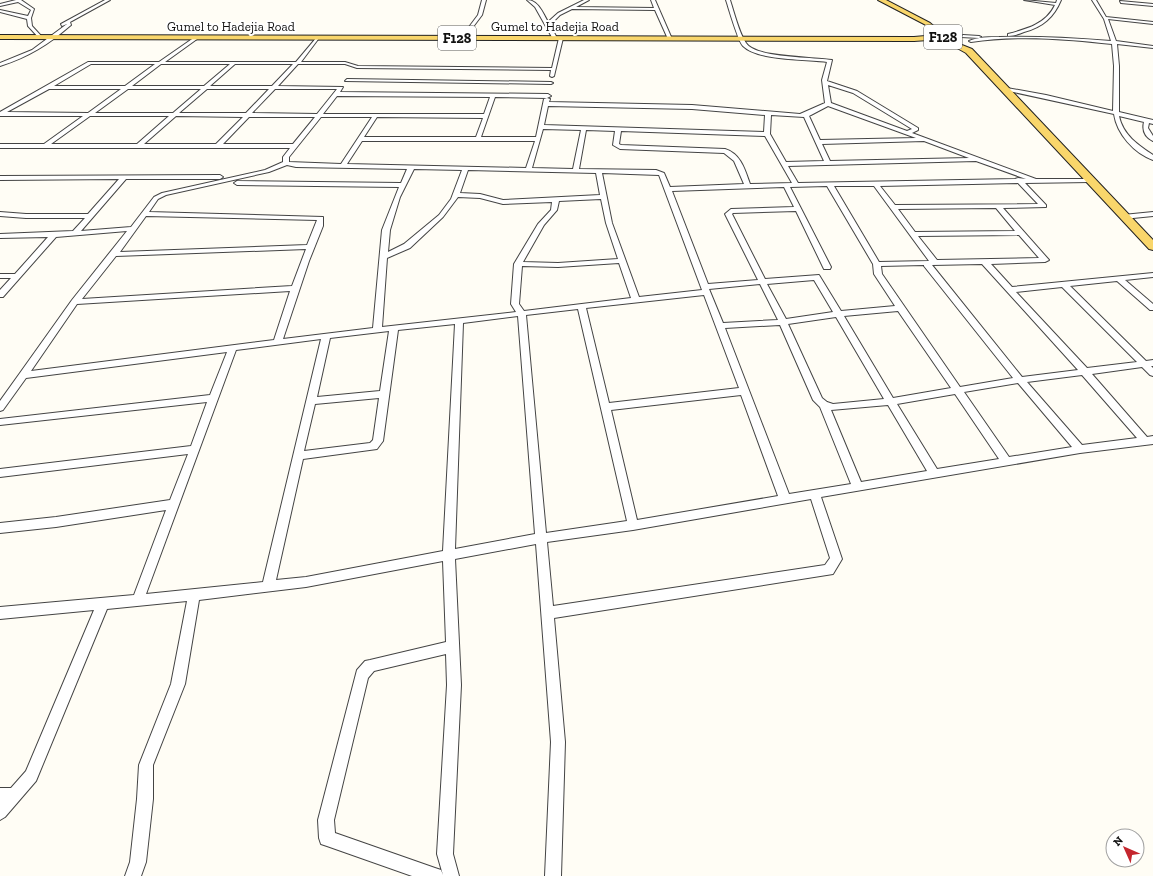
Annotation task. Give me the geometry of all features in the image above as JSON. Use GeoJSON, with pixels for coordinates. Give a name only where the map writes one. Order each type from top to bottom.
{"type":"FeatureCollection","features":[{"type":"Feature","properties":{"kind":"main road","name":"F128"},"geometry":{"type":"LineString","coordinates":[[881,0],[951,37],[970,45]]}},
{"type":"Feature","properties":{"kind":"main road","name":"Gumel to Hadejia Road"},"geometry":{"type":"LineString","coordinates":[[0,37],[41,37],[57,35],[195,38],[914,39],[951,37]]}},
{"type":"Feature","properties":{"kind":"main road"},"geometry":{"type":"LineString","coordinates":[[951,37],[970,45],[1007,90],[1123,217],[1153,247]]}},
{"type":"Feature","properties":{"kind":"street"},"geometry":{"type":"LineString","coordinates":[[0,5],[18,0],[33,10],[29,18],[30,26],[41,37]]}},
{"type":"Feature","properties":{"kind":"street"},"geometry":{"type":"LineString","coordinates":[[0,65],[34,51],[64,30],[70,24],[68,23],[108,0]]}},
{"type":"Feature","properties":{"kind":"street"},"geometry":{"type":"LineString","coordinates":[[462,38],[480,15],[482,10],[482,0]]}},
{"type":"Feature","properties":{"kind":"street"},"geometry":{"type":"LineString","coordinates":[[529,0],[537,6],[558,38],[551,83],[538,139],[529,169]]}},
{"type":"Feature","properties":{"kind":"street"},"geometry":{"type":"LineString","coordinates":[[548,24],[553,18],[586,0]]}},
{"type":"Feature","properties":{"kind":"street"},"geometry":{"type":"LineString","coordinates":[[653,0],[670,39]]}},
{"type":"Feature","properties":{"kind":"street"},"geometry":{"type":"LineString","coordinates":[[728,0],[744,45],[747,48],[764,54],[830,61],[824,82],[828,104]]}},
{"type":"Feature","properties":{"kind":"street"},"geometry":{"type":"LineString","coordinates":[[1000,38],[1042,24],[1053,13],[1058,2],[1026,0]]}},
{"type":"Feature","properties":{"kind":"street"},"geometry":{"type":"LineString","coordinates":[[1094,0],[1106,18],[1114,42],[1117,78],[1115,112],[1120,127],[1130,140],[1153,158]]}},
{"type":"Feature","properties":{"kind":"street"},"geometry":{"type":"LineString","coordinates":[[1120,1],[1153,5]]}},
{"type":"Feature","properties":{"kind":"street"},"geometry":{"type":"LineString","coordinates":[[1120,1],[1124,8]]}},
{"type":"Feature","properties":{"kind":"street"},"geometry":{"type":"LineString","coordinates":[[569,8],[657,9]]}},
{"type":"Feature","properties":{"kind":"street"},"geometry":{"type":"LineString","coordinates":[[0,11],[29,18]]}},
{"type":"Feature","properties":{"kind":"street"},"geometry":{"type":"LineString","coordinates":[[1106,18],[1153,23]]}},
{"type":"Feature","properties":{"kind":"street"},"geometry":{"type":"LineString","coordinates":[[951,37],[1070,39],[1114,42],[1153,47]]}},
{"type":"Feature","properties":{"kind":"street"},"geometry":{"type":"LineString","coordinates":[[45,146],[195,38]]}},
{"type":"Feature","properties":{"kind":"street"},"geometry":{"type":"LineString","coordinates":[[218,146],[272,87],[297,63],[317,38]]}},
{"type":"Feature","properties":{"kind":"street"},"geometry":{"type":"LineString","coordinates":[[970,45],[991,38]]}},
{"type":"Feature","properties":{"kind":"street"},"geometry":{"type":"LineString","coordinates":[[138,146],[234,62]]}},
{"type":"Feature","properties":{"kind":"street"},"geometry":{"type":"LineString","coordinates":[[0,114],[90,63],[345,63],[352,64],[357,67],[554,69]]}},
{"type":"Feature","properties":{"kind":"street"},"geometry":{"type":"LineString","coordinates":[[286,163],[286,157],[357,67]]}},
{"type":"Feature","properties":{"kind":"street"},"geometry":{"type":"LineString","coordinates":[[347,80],[551,83]]}},
{"type":"Feature","properties":{"kind":"street"},"geometry":{"type":"LineString","coordinates":[[824,82],[855,92],[916,129],[908,133]]}},
{"type":"Feature","properties":{"kind":"street"},"geometry":{"type":"LineString","coordinates":[[49,87],[341,88]]}},
{"type":"Feature","properties":{"kind":"street"},"geometry":{"type":"LineString","coordinates":[[1007,90],[1046,97],[1150,121],[1145,128],[1147,133],[1153,138]]}},
{"type":"Feature","properties":{"kind":"street"},"geometry":{"type":"LineString","coordinates":[[336,94],[548,96]]}},
{"type":"Feature","properties":{"kind":"street"},"geometry":{"type":"LineString","coordinates":[[478,139],[492,95]]}},
{"type":"Feature","properties":{"kind":"street"},"geometry":{"type":"LineString","coordinates":[[546,104],[692,107],[800,116],[806,115],[828,104],[1034,180]]}},
{"type":"Feature","properties":{"kind":"street"},"geometry":{"type":"LineString","coordinates":[[0,114],[320,114],[485,116]]}},
{"type":"Feature","properties":{"kind":"street"},"geometry":{"type":"LineString","coordinates":[[768,114],[767,134],[796,185]]}},
{"type":"Feature","properties":{"kind":"street"},"geometry":{"type":"LineString","coordinates":[[343,166],[376,115]]}},
{"type":"Feature","properties":{"kind":"street"},"geometry":{"type":"LineString","coordinates":[[806,115],[828,163]]}},
{"type":"Feature","properties":{"kind":"street"},"geometry":{"type":"LineString","coordinates":[[540,127],[767,134]]}},
{"type":"Feature","properties":{"kind":"street"},"geometry":{"type":"LineString","coordinates":[[576,170],[584,128]]}},
{"type":"Feature","properties":{"kind":"street"},"geometry":{"type":"LineString","coordinates":[[618,129],[616,145],[620,147],[730,152],[736,158],[748,186]]}},
{"type":"Feature","properties":{"kind":"street"},"geometry":{"type":"LineString","coordinates":[[361,139],[538,139]]}},
{"type":"Feature","properties":{"kind":"street"},"geometry":{"type":"LineString","coordinates":[[819,142],[929,140]]}},
{"type":"Feature","properties":{"kind":"street"},"geometry":{"type":"LineString","coordinates":[[0,146],[295,146]]}},
{"type":"Feature","properties":{"kind":"street"},"geometry":{"type":"LineString","coordinates":[[783,164],[980,160]]}},
{"type":"Feature","properties":{"kind":"street"},"geometry":{"type":"LineString","coordinates":[[0,408],[75,302],[114,254],[156,198],[219,182],[267,172],[286,163],[296,166],[660,172],[668,189],[785,499]]}},
{"type":"Feature","properties":{"kind":"street"},"geometry":{"type":"LineString","coordinates":[[377,331],[386,230],[402,185],[411,168]]}},
{"type":"Feature","properties":{"kind":"street"},"geometry":{"type":"LineString","coordinates":[[384,257],[407,246],[442,216],[456,194],[466,168]]}},
{"type":"Feature","properties":{"kind":"street"},"geometry":{"type":"LineString","coordinates":[[599,171],[609,223],[636,300]]}},
{"type":"Feature","properties":{"kind":"street"},"geometry":{"type":"LineString","coordinates":[[0,178],[246,176]]}},
{"type":"Feature","properties":{"kind":"street"},"geometry":{"type":"LineString","coordinates":[[74,233],[124,178]]}},
{"type":"Feature","properties":{"kind":"street"},"geometry":{"type":"LineString","coordinates":[[893,208],[1044,206],[1018,180]]}},
{"type":"Feature","properties":{"kind":"street"},"geometry":{"type":"LineString","coordinates":[[668,189],[875,183],[1090,180]]}},
{"type":"Feature","properties":{"kind":"street"},"geometry":{"type":"LineString","coordinates":[[219,182],[402,185]]}},
{"type":"Feature","properties":{"kind":"street"},"geometry":{"type":"LineString","coordinates":[[875,183],[914,234],[931,264],[1020,380],[1080,449]]}},
{"type":"Feature","properties":{"kind":"street"},"geometry":{"type":"LineString","coordinates":[[829,184],[877,264],[878,274],[956,390],[1007,462]]}},
{"type":"Feature","properties":{"kind":"street"},"geometry":{"type":"LineString","coordinates":[[786,185],[827,267]]}},
{"type":"Feature","properties":{"kind":"street"},"geometry":{"type":"LineString","coordinates":[[456,194],[480,196],[503,202],[604,197]]}},
{"type":"Feature","properties":{"kind":"street"},"geometry":{"type":"LineString","coordinates":[[553,876],[558,742],[522,314],[515,304],[518,264],[541,224],[554,210],[556,200]]}},
{"type":"Feature","properties":{"kind":"street"},"geometry":{"type":"LineString","coordinates":[[877,264],[931,264],[1045,260],[998,207]]}},
{"type":"Feature","properties":{"kind":"street"},"geometry":{"type":"LineString","coordinates":[[798,210],[731,211],[728,214],[783,322],[818,400],[824,405],[833,407],[891,401],[1020,380],[1149,364]]}},
{"type":"Feature","properties":{"kind":"street"},"geometry":{"type":"LineString","coordinates":[[0,214],[26,216],[90,216]]}},
{"type":"Feature","properties":{"kind":"street"},"geometry":{"type":"LineString","coordinates":[[144,214],[321,218],[321,223],[310,247],[295,288],[278,343]]}},
{"type":"Feature","properties":{"kind":"street"},"geometry":{"type":"LineString","coordinates":[[1123,217],[1153,214]]}},
{"type":"Feature","properties":{"kind":"street"},"geometry":{"type":"LineString","coordinates":[[0,236],[54,235],[132,229]]}},
{"type":"Feature","properties":{"kind":"street"},"geometry":{"type":"LineString","coordinates":[[914,234],[1021,233]]}},
{"type":"Feature","properties":{"kind":"street"},"geometry":{"type":"LineString","coordinates":[[0,295],[54,235]]}},
{"type":"Feature","properties":{"kind":"street"},"geometry":{"type":"LineString","coordinates":[[114,254],[310,247]]}},
{"type":"Feature","properties":{"kind":"street"},"geometry":{"type":"LineString","coordinates":[[518,264],[558,265],[622,261]]}},
{"type":"Feature","properties":{"kind":"street"},"geometry":{"type":"LineString","coordinates":[[985,262],[1149,441]]}},
{"type":"Feature","properties":{"kind":"street"},"geometry":{"type":"LineString","coordinates":[[1010,290],[1153,275]]}},
{"type":"Feature","properties":{"kind":"street"},"geometry":{"type":"LineString","coordinates":[[0,276],[17,276]]}},
{"type":"Feature","properties":{"kind":"street"},"geometry":{"type":"LineString","coordinates":[[23,375],[326,336],[582,307],[762,281],[816,277],[934,474]]}},
{"type":"Feature","properties":{"kind":"street"},"geometry":{"type":"LineString","coordinates":[[1118,278],[1153,308]]}},
{"type":"Feature","properties":{"kind":"street"},"geometry":{"type":"LineString","coordinates":[[1064,284],[1149,364],[1153,373]]}},
{"type":"Feature","properties":{"kind":"street"},"geometry":{"type":"LineString","coordinates":[[75,302],[295,288]]}},
{"type":"Feature","properties":{"kind":"street"},"geometry":{"type":"LineString","coordinates":[[582,307],[633,525]]}},
{"type":"Feature","properties":{"kind":"street"},"geometry":{"type":"LineString","coordinates":[[720,326],[783,322],[839,314],[900,308]]}},
{"type":"Feature","properties":{"kind":"street"},"geometry":{"type":"LineString","coordinates":[[451,876],[445,854],[454,685],[449,555],[459,321]]}},
{"type":"Feature","properties":{"kind":"street"},"geometry":{"type":"LineString","coordinates":[[299,456],[373,446],[378,441],[394,329]]}},
{"type":"Feature","properties":{"kind":"street"},"geometry":{"type":"LineString","coordinates":[[268,587],[326,336]]}},
{"type":"Feature","properties":{"kind":"street"},"geometry":{"type":"LineString","coordinates":[[138,600],[232,349]]}},
{"type":"Feature","properties":{"kind":"street"},"geometry":{"type":"LineString","coordinates":[[605,407],[744,391]]}},
{"type":"Feature","properties":{"kind":"street"},"geometry":{"type":"LineString","coordinates":[[312,401],[385,394]]}},
{"type":"Feature","properties":{"kind":"street"},"geometry":{"type":"LineString","coordinates":[[0,422],[214,398]]}},
{"type":"Feature","properties":{"kind":"street"},"geometry":{"type":"LineString","coordinates":[[824,405],[858,487]]}},
{"type":"Feature","properties":{"kind":"street"},"geometry":{"type":"LineString","coordinates":[[0,613],[194,595],[306,582],[541,538],[633,525],[1080,449],[1149,441]]}},
{"type":"Feature","properties":{"kind":"street"},"geometry":{"type":"LineString","coordinates":[[0,474],[195,449]]}},
{"type":"Feature","properties":{"kind":"street"},"geometry":{"type":"LineString","coordinates":[[547,613],[829,570],[836,559],[815,494]]}},
{"type":"Feature","properties":{"kind":"street"},"geometry":{"type":"LineString","coordinates":[[0,528],[56,522],[174,504]]}},
{"type":"Feature","properties":{"kind":"street"},"geometry":{"type":"LineString","coordinates":[[133,876],[138,862],[146,766],[178,684],[194,595]]}},
{"type":"Feature","properties":{"kind":"street"},"geometry":{"type":"LineString","coordinates":[[0,812],[31,776],[103,604]]}},
{"type":"Feature","properties":{"kind":"street"},"geometry":{"type":"LineString","coordinates":[[435,876],[327,838],[326,820],[362,675],[370,666],[452,646]]}},
{"type":"Feature","properties":{"kind":"street"},"geometry":{"type":"LineString","coordinates":[[0,796],[16,795]]}}]}
